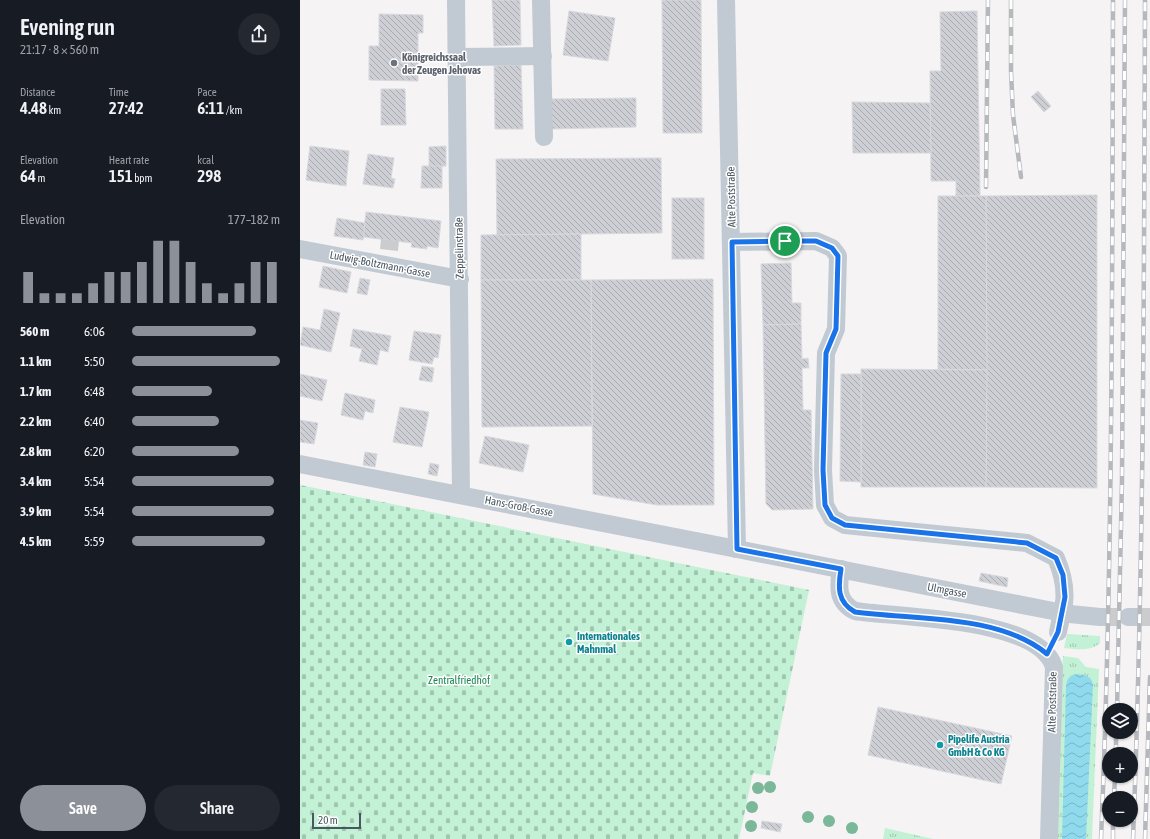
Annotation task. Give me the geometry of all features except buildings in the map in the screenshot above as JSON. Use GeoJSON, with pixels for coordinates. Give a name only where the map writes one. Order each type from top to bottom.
{"type":"FeatureCollection","features":[{"type":"Feature","properties":{"kind":"street","name":"Zeppelinstraße"},"geometry":{"type":"LineString","coordinates":[[456,0],[461,495]]}},
{"type":"Feature","properties":{"kind":"street"},"geometry":{"type":"LineString","coordinates":[[541,0],[544,137]]}},
{"type":"Feature","properties":{"kind":"street","name":"Alte Poststraße"},"geometry":{"type":"LineString","coordinates":[[726,0],[737,549]]}},
{"type":"Feature","properties":{"kind":"street"},"geometry":{"type":"LineString","coordinates":[[457,57],[543,56]]}},
{"type":"Feature","properties":{"kind":"street"},"geometry":{"type":"LineString","coordinates":[[732,242],[816,241],[832,248],[838,256],[836,329],[826,353],[823,470],[825,505],[832,518],[845,525],[1027,543],[1056,558],[1063,575],[1065,597],[1058,632],[1047,654],[1037,646],[1024,639],[992,628],[946,620],[855,612],[847,607],[840,595],[841,569],[737,549]]}},
{"type":"Feature","properties":{"kind":"street","name":"Ludwig-Boltzmann-Gasse"},"geometry":{"type":"LineString","coordinates":[[300,249],[460,279]]}},
{"type":"Feature","properties":{"kind":"street","name":"Hans-Groß-Gasse"},"geometry":{"type":"LineString","coordinates":[[300,464],[737,549]]}},
{"type":"Feature","properties":{"kind":"street","name":"Ulmgasse"},"geometry":{"type":"LineString","coordinates":[[841,569],[1100,617]]}},
{"type":"Feature","properties":{"kind":"street","name":"Alte Poststraße"},"geometry":{"type":"LineString","coordinates":[[1047,654],[1052,661],[1054,668],[1049,839]]}},
{"type":"Feature","properties":{"kind":"green space","name":"Zentralfriedhof"},"geometry":{"type":"Polygon","coordinates":[[[300,485],[809,590],[770,776],[753,773],[739,839],[300,839],[300,485]]]}},
{"type":"Feature","properties":{"kind":"green space"},"geometry":{"type":"Polygon","coordinates":[[[1067,634],[1100,636],[1100,643],[1087,649],[1064,648],[1067,634]]]}},
{"type":"Feature","properties":{"kind":"green space"},"geometry":{"type":"Polygon","coordinates":[[[1063,656],[1078,658],[1086,667],[1099,669],[1092,839],[1057,839],[1063,656]]]}},
{"type":"Feature","properties":{"kind":"green space"},"geometry":{"type":"Polygon","coordinates":[[[885,828],[933,839],[883,839],[885,828]]]}},
{"type":"Feature","properties":{"kind":"water"},"geometry":{"type":"Polygon","coordinates":[[[1077,674],[1090,678],[1093,685],[1086,839],[1062,839],[1066,686],[1069,678],[1072,675],[1077,674]]]}},
{"type":"Feature","properties":{"kind":"tunnel"},"geometry":{"type":"LineString","coordinates":[[389,250],[390,240]]}},
{"type":"Feature","properties":{"kind":"tunnel"},"geometry":{"type":"LineString","coordinates":[[1100,617],[1128,617]]}},
{"type":"Feature","properties":{"kind":"tunnel"},"geometry":{"type":"LineString","coordinates":[[1133,617],[1150,617]]}},
{"type":"Feature","properties":{"kind":"railway"},"geometry":{"type":"LineString","coordinates":[[986,187],[988,0]]}},
{"type":"Feature","properties":{"kind":"railway"},"geometry":{"type":"LineString","coordinates":[[1011,0],[1011,71],[1013,115],[1021,177]]}},
{"type":"Feature","properties":{"kind":"railway"},"geometry":{"type":"LineString","coordinates":[[1101,839],[1110,524],[1113,0]]}},
{"type":"Feature","properties":{"kind":"railway"},"geometry":{"type":"LineString","coordinates":[[1117,703],[1122,480],[1125,0]]}},
{"type":"Feature","properties":{"kind":"railway"},"geometry":{"type":"LineString","coordinates":[[1133,839],[1137,734],[1144,315],[1145,0]]}},
{"type":"Feature","properties":{"kind":"railway"},"geometry":{"type":"LineString","coordinates":[[1145,839],[1150,677]]}},
{"type":"Feature","properties":{"kind":"railway"},"geometry":{"type":"LineString","coordinates":[[1116,739],[1116,747]]}},
{"type":"Feature","properties":{"kind":"railway"},"geometry":{"type":"LineString","coordinates":[[1114,791],[1115,783]]}},
{"type":"Feature","properties":{"kind":"railway"},"geometry":{"type":"LineString","coordinates":[[1113,827],[1113,839]]}},
{"type":"Feature","properties":{"kind":"place","name":"Königreichssaal der Zeugen Jehovas"},"geometry":{"type":"Point","coordinates":[394,63]}},
{"type":"Feature","properties":{"kind":"place","name":"Internationales Mahnmal"},"geometry":{"type":"Point","coordinates":[569,642]}},
{"type":"Feature","properties":{"kind":"place","name":"Pipelife Austria GmbH & Co KG"},"geometry":{"type":"Point","coordinates":[940,745]}},
{"type":"Feature","properties":{"kind":"route"},"geometry":{"type":"LineString","coordinates":[[785,241],[816,241],[832,248],[838,256],[839,274],[836,329],[826,353],[823,470],[825,505],[832,518],[845,525],[1027,543],[1056,558],[1063,575],[1065,597],[1058,632],[1047,654],[1037,646],[1024,639],[992,628],[946,620],[855,612],[847,607],[840,595],[841,569],[737,549],[732,242],[785,241]]}}]}
